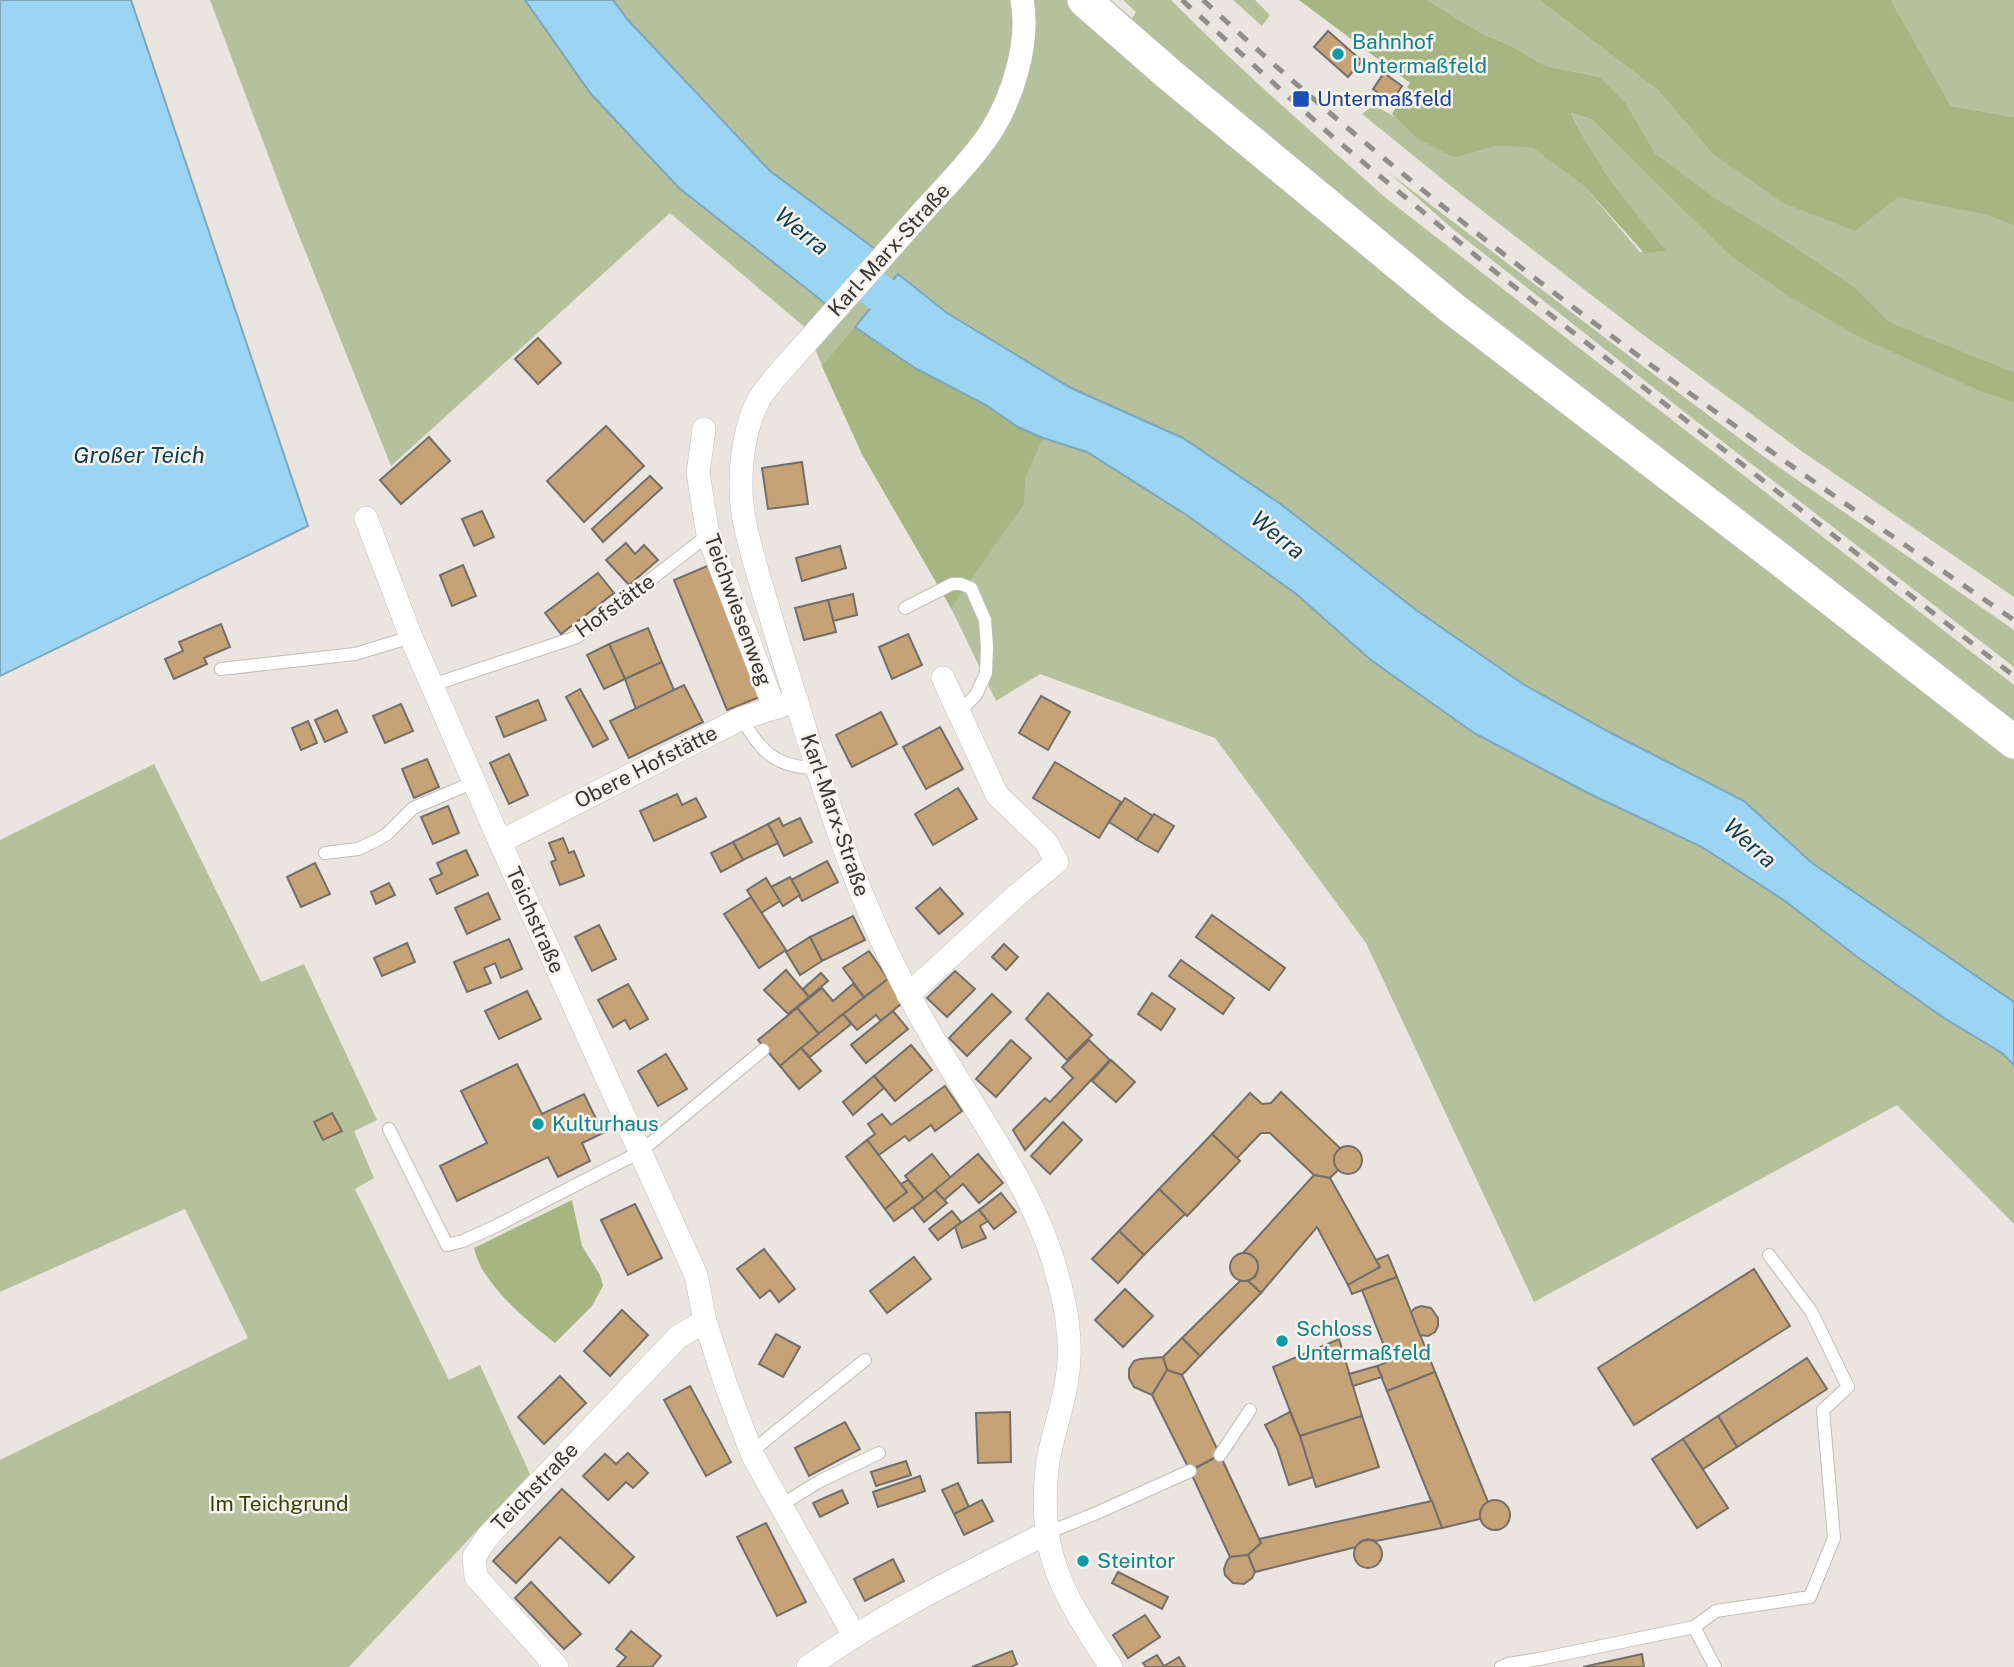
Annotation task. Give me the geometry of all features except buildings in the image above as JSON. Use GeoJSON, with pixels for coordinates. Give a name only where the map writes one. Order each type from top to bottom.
{"type":"FeatureCollection","features":[{"type":"Feature","properties":{"kind":"main road"},"geometry":{"type":"LineString","coordinates":[[1084,0],[1170,75],[1452,308],[2014,742]]}},
{"type":"Feature","properties":{"kind":"street","name":"Karl-Marx-Straße"},"geometry":{"type":"LineString","coordinates":[[1022,0],[1025,36],[1017,71],[990,133],[774,379],[758,402],[744,453],[742,508],[749,542],[817,768],[879,936],[908,995],[1009,1163],[1034,1212],[1051,1254],[1064,1303],[1069,1345],[1067,1379],[1048,1461],[1045,1495],[1047,1533],[1055,1566],[1072,1605],[1111,1667]]}},
{"type":"Feature","properties":{"kind":"street","name":"Teichwiesenweg"},"geometry":{"type":"LineString","coordinates":[[704,429],[698,473],[708,535],[774,707]]}},
{"type":"Feature","properties":{"kind":"street","name":"Teichstraße"},"geometry":{"type":"LineString","coordinates":[[366,518],[411,637],[500,842],[696,1275],[705,1321],[751,1451],[854,1635]]}},
{"type":"Feature","properties":{"kind":"street"},"geometry":{"type":"LineString","coordinates":[[908,995],[1057,862],[1046,842],[997,795],[943,678]]}},
{"type":"Feature","properties":{"kind":"street","name":"Obere Hofstätte"},"geometry":{"type":"LineString","coordinates":[[500,842],[743,718],[797,701]]}},
{"type":"Feature","properties":{"kind":"street","name":"Teichstraße"},"geometry":{"type":"LineString","coordinates":[[558,1667],[476,1577],[474,1557],[488,1536],[678,1337],[705,1321]]}},
{"type":"Feature","properties":{"kind":"street"},"geometry":{"type":"LineString","coordinates":[[808,1667],[854,1635],[914,1600],[1047,1533]]}},
{"type":"Feature","properties":{"kind":"lane","name":"Hofstätte"},"geometry":{"type":"LineString","coordinates":[[432,685],[577,637],[708,535]]}},
{"type":"Feature","properties":{"kind":"lane"},"geometry":{"type":"LineString","coordinates":[[905,608],[952,584],[971,588],[985,620],[986,673],[976,695],[959,712]]}},
{"type":"Feature","properties":{"kind":"lane"},"geometry":{"type":"LineString","coordinates":[[220,669],[355,654],[411,637]]}},
{"type":"Feature","properties":{"kind":"lane"},"geometry":{"type":"LineString","coordinates":[[743,718],[754,739],[776,759],[803,768],[817,768]]}},
{"type":"Feature","properties":{"kind":"lane"},"geometry":{"type":"LineString","coordinates":[[325,853],[358,849],[377,841],[413,808],[474,782]]}},
{"type":"Feature","properties":{"kind":"lane"},"geometry":{"type":"LineString","coordinates":[[389,1129],[447,1245],[496,1226],[640,1152],[763,1050]]}},
{"type":"Feature","properties":{"kind":"lane"},"geometry":{"type":"LineString","coordinates":[[1501,1667],[1695,1627],[1716,1611],[1810,1597],[1834,1538],[1823,1410],[1848,1387],[1811,1311],[1769,1255]]}},
{"type":"Feature","properties":{"kind":"lane"},"geometry":{"type":"LineString","coordinates":[[751,1451],[865,1360]]}},
{"type":"Feature","properties":{"kind":"lane"},"geometry":{"type":"LineString","coordinates":[[1220,1455],[1250,1410]]}},
{"type":"Feature","properties":{"kind":"lane"},"geometry":{"type":"LineString","coordinates":[[781,1505],[820,1481],[879,1453]]}},
{"type":"Feature","properties":{"kind":"lane"},"geometry":{"type":"LineString","coordinates":[[1047,1533],[1190,1471]]}},
{"type":"Feature","properties":{"kind":"lane"},"geometry":{"type":"LineString","coordinates":[[1695,1627],[1715,1667]]}},
{"type":"Feature","properties":{"kind":"green space"},"geometry":{"type":"Polygon","coordinates":[[[210,0],[1111,0],[1132,18],[1136,12],[1123,0],[1171,0],[1250,77],[1387,199],[2014,685],[2014,1224],[1897,1105],[1534,1302],[1366,943],[1215,738],[1040,674],[996,701],[951,608],[862,454],[808,330],[670,213],[391,466],[288,208],[210,0]]]}},
{"type":"Feature","properties":{"kind":"green space"},"geometry":{"type":"Polygon","coordinates":[[[1233,0],[1255,0],[1270,15],[1262,26],[1233,0]]]}},
{"type":"Feature","properties":{"kind":"green space"},"geometry":{"type":"Polygon","coordinates":[[[1299,0],[1427,0],[1481,33],[1546,66],[1600,77],[1626,103],[1655,153],[1713,197],[1856,288],[1889,322],[2014,372],[2014,403],[1982,392],[1861,338],[1785,294],[1730,256],[1591,119],[1571,113],[1602,168],[1667,251],[1644,253],[1585,187],[1532,147],[1496,146],[1454,158],[1417,138],[1392,114],[1410,83],[1299,0]]]}},
{"type":"Feature","properties":{"kind":"green space"},"geometry":{"type":"Polygon","coordinates":[[[1427,0],[1539,0],[1659,91],[1711,152],[1987,215],[2014,226],[2014,372],[1888,322],[1856,288],[1778,236],[1713,198],[1655,153],[1626,103],[1600,77],[1546,66],[1481,33],[1427,0]]]}},
{"type":"Feature","properties":{"kind":"green space"},"geometry":{"type":"Polygon","coordinates":[[[1539,0],[1891,0],[1951,106],[2014,117],[2014,226],[1987,215],[1898,197],[1855,231],[1783,203],[1711,152],[1659,91],[1539,0]]]}},
{"type":"Feature","properties":{"kind":"green space"},"geometry":{"type":"Polygon","coordinates":[[[1891,0],[2014,0],[2014,117],[1951,106],[1891,0]]]}},
{"type":"Feature","properties":{"kind":"green space"},"geometry":{"type":"Polygon","coordinates":[[[1374,105],[1395,117],[1420,139],[1454,158],[1496,146],[1532,146],[1585,187],[1640,252],[1667,251],[1629,206],[1590,151],[1571,113],[1591,119],[1730,256],[1785,294],[1982,392],[2014,403],[2014,597],[1800,450],[1638,331],[1362,114],[1374,105]]]}},
{"type":"Feature","properties":{"kind":"green space"},"geometry":{"type":"Polygon","coordinates":[[[1388,172],[1763,456],[2014,630],[2014,667],[1454,230],[1388,172]]]}},
{"type":"Feature","properties":{"kind":"green space"},"geometry":{"type":"Polygon","coordinates":[[[855,327],[915,368],[986,405],[1018,427],[1043,438],[1025,478],[1024,504],[951,608],[862,454],[822,366],[855,327]]]}},
{"type":"Feature","properties":{"kind":"green space","name":"Im Teichgrund"},"geometry":{"type":"Polygon","coordinates":[[[154,764],[261,982],[304,964],[377,1120],[354,1131],[374,1178],[355,1189],[449,1380],[480,1365],[530,1474],[349,1667],[0,1667],[0,1460],[248,1338],[185,1209],[0,1292],[0,840],[154,764]]]}},
{"type":"Feature","properties":{"kind":"green space"},"geometry":{"type":"Polygon","coordinates":[[[572,1200],[582,1246],[600,1275],[603,1286],[592,1306],[555,1343],[497,1290],[482,1269],[474,1248],[572,1200]]]}},
{"type":"Feature","properties":{"kind":"water","name":"Großer Teich"},"geometry":{"type":"Polygon","coordinates":[[[0,0],[131,0],[308,526],[0,676],[0,0]]]}},
{"type":"Feature","properties":{"kind":"water"},"geometry":{"type":"Polygon","coordinates":[[[525,0],[613,0],[627,19],[770,171],[875,249],[826,304],[679,188],[591,94],[525,0]]]}},
{"type":"Feature","properties":{"kind":"water"},"geometry":{"type":"Polygon","coordinates":[[[898,274],[947,313],[1071,388],[1183,438],[1282,505],[1416,610],[1523,684],[1611,733],[1744,801],[1812,863],[2014,1002],[2014,1065],[2002,1053],[1944,1018],[1860,959],[1785,901],[1702,847],[1590,794],[1474,733],[1371,660],[1295,593],[1188,516],[1087,452],[1018,427],[986,405],[915,368],[855,327],[898,274]]]}},
{"type":"Feature","properties":{"kind":"waterway","name":"Werra"},"geometry":{"type":"LineString","coordinates":[[833,256],[919,324]]}},
{"type":"Feature","properties":{"kind":"railway"},"geometry":{"type":"LineString","coordinates":[[1182,0],[1334,138],[1493,270],[2014,676]]}},
{"type":"Feature","properties":{"kind":"railway"},"geometry":{"type":"LineString","coordinates":[[1203,0],[1395,168],[1495,248],[1700,401],[2014,620]]}},
{"type":"Feature","properties":{"kind":"place","name":"Bahnhof Untermaßfeld"},"geometry":{"type":"Point","coordinates":[1338,54]}},
{"type":"Feature","properties":{"kind":"place","name":"Untermaßfeld"},"geometry":{"type":"Point","coordinates":[1301,99]}},
{"type":"Feature","properties":{"kind":"place","name":"Kulturhaus"},"geometry":{"type":"Point","coordinates":[538,1124]}},
{"type":"Feature","properties":{"kind":"place","name":"Schloss Untermaßfeld"},"geometry":{"type":"Point","coordinates":[1282,1341]}},
{"type":"Feature","properties":{"kind":"place","name":"Steintor"},"geometry":{"type":"Point","coordinates":[1083,1561]}}]}
